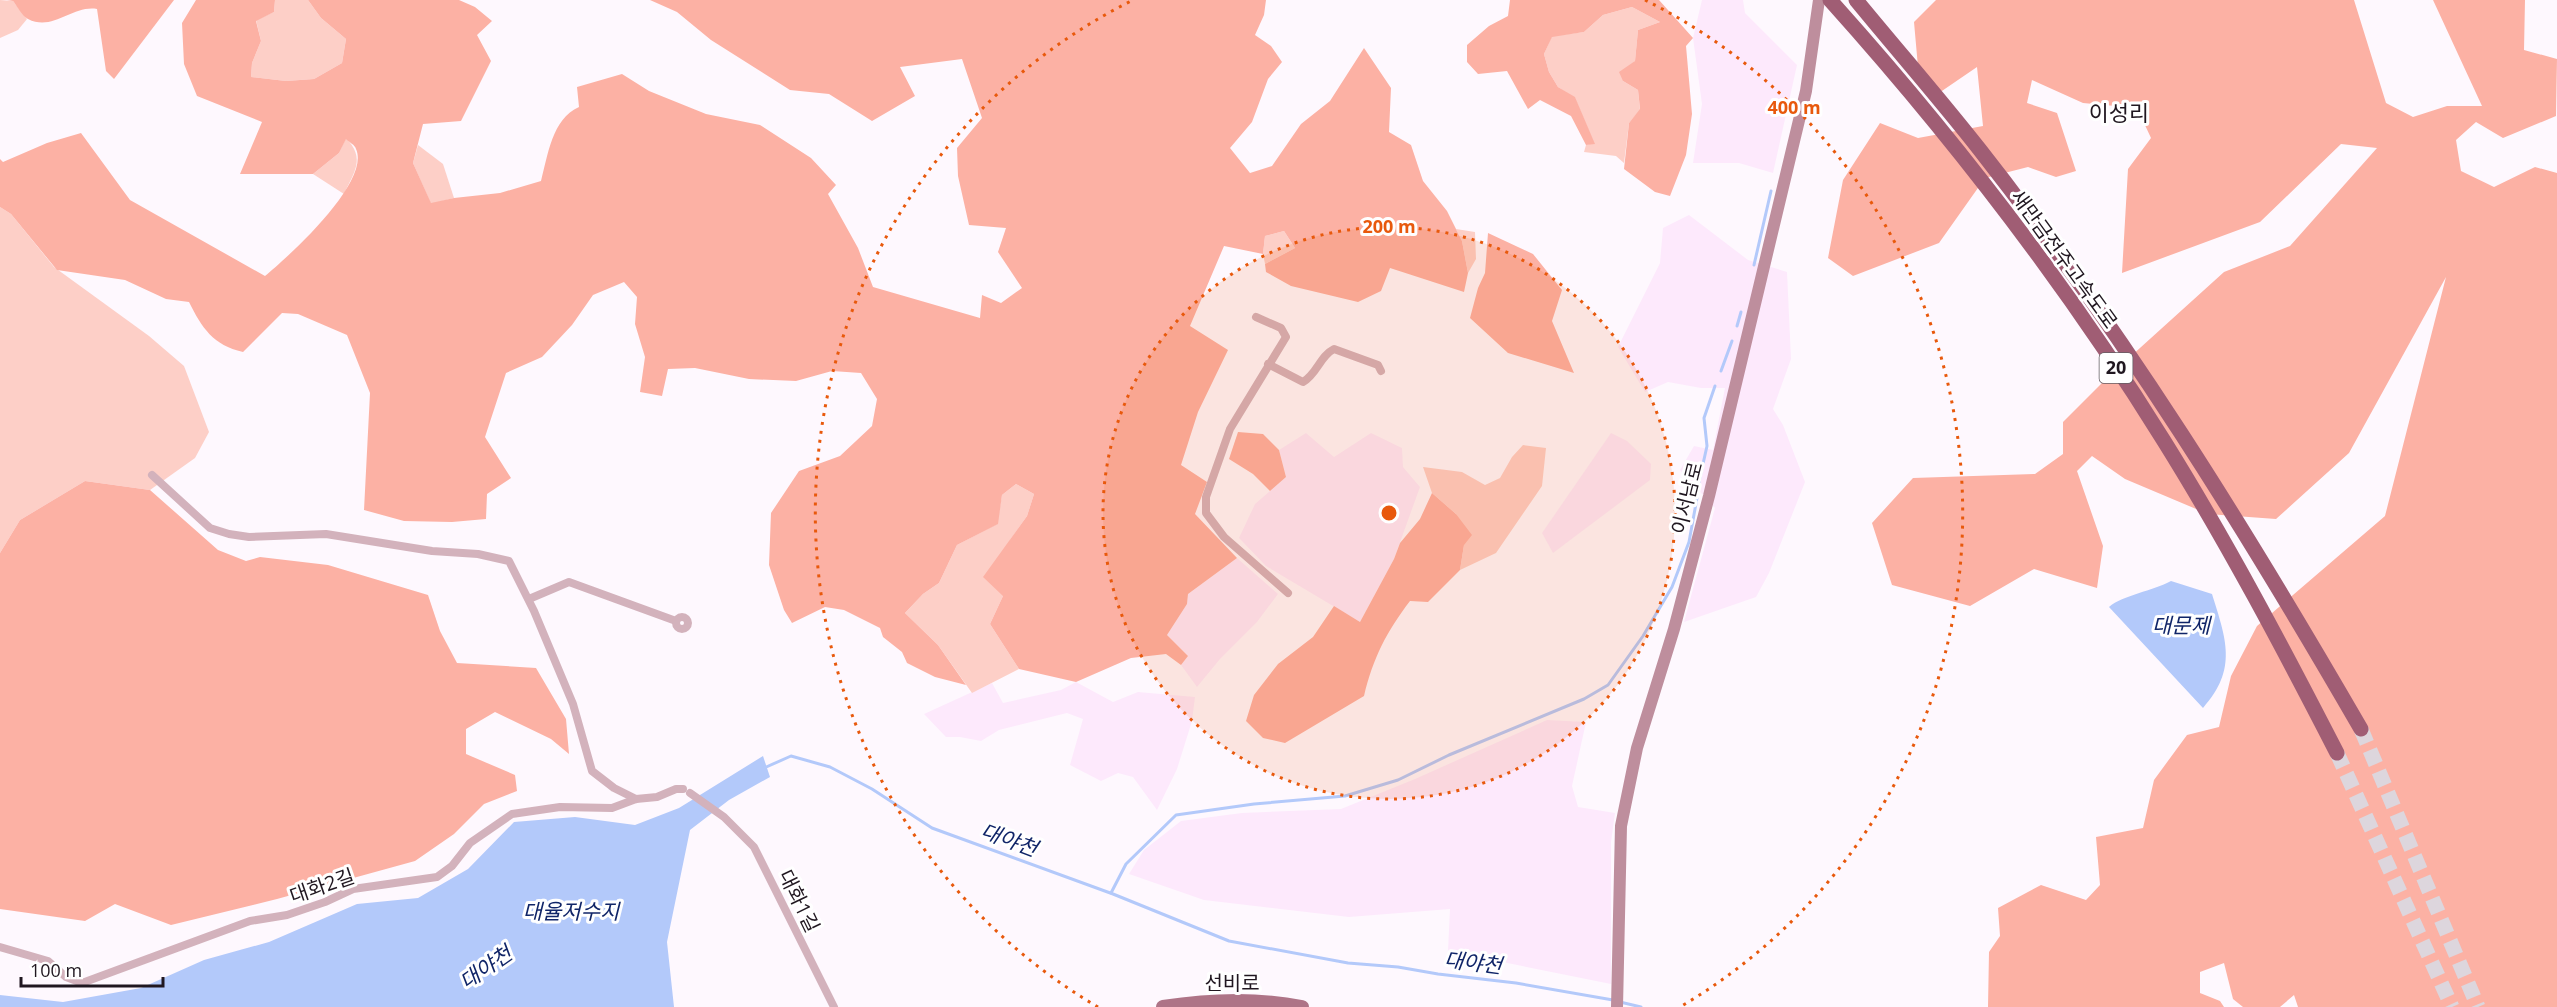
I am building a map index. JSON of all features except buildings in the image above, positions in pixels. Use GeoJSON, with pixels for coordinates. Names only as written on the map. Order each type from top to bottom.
{"type":"FeatureCollection","features":[{"type":"Feature","properties":{"kind":"highway","name":"새만금전주고속도로"},"geometry":{"type":"LineString","coordinates":[[1830,0],[1970,166],[2087,325],[2165,441],[2281,644],[2337,753]]}},
{"type":"Feature","properties":{"kind":"highway","name":"새만금전주고속도로"},"geometry":{"type":"LineString","coordinates":[[1856,0],[1981,150],[2083,290],[2186,441],[2300,624],[2361,729]]}},
{"type":"Feature","properties":{"kind":"main road","name":"이서남로"},"geometry":{"type":"LineString","coordinates":[[1617,1007],[1621,826],[1636,748],[1674,629],[1711,485],[1806,91],[1819,0]]}},
{"type":"Feature","properties":{"kind":"main road","name":"선비로"},"geometry":{"type":"LineString","coordinates":[[1163,1007],[1244,1000],[1302,1007]]}},
{"type":"Feature","properties":{"kind":"street"},"geometry":{"type":"LineString","coordinates":[[1256,316],[1281,328],[1286,337],[1230,429],[1206,497],[1206,513],[1224,537],[1288,593]]}},
{"type":"Feature","properties":{"kind":"street"},"geometry":{"type":"LineString","coordinates":[[1268,364],[1302,382],[1310,378],[1327,352],[1334,349],[1378,365],[1381,371]]}},
{"type":"Feature","properties":{"kind":"street"},"geometry":{"type":"LineString","coordinates":[[152,475],[210,528],[229,534],[249,537],[326,534],[432,551],[478,554],[509,561],[529,599],[573,704],[592,771],[614,788],[636,799]]}},
{"type":"Feature","properties":{"kind":"street"},"geometry":{"type":"LineString","coordinates":[[529,599],[569,582],[676,621]]}},
{"type":"Feature","properties":{"kind":"street","name":"대화2길"},"geometry":{"type":"LineString","coordinates":[[0,946],[48,961],[66,977],[82,983],[250,921],[287,915],[325,902],[353,889],[437,877],[452,866],[470,843],[512,814],[560,807],[612,808],[636,799],[657,797],[675,789],[687,791]]}},
{"type":"Feature","properties":{"kind":"street","name":"대화1길"},"geometry":{"type":"LineString","coordinates":[[687,791],[724,817],[754,847],[834,1007]]}},
{"type":"Feature","properties":{"kind":"shaded area"},"geometry":{"type":"Polygon","coordinates":[[[0,0],[13,1],[27,19],[18,30],[0,38],[0,0]]]}},
{"type":"Feature","properties":{"kind":"shaded area"},"geometry":{"type":"Polygon","coordinates":[[[7,0],[174,0],[114,79],[106,71],[97,9],[79,11],[46,22],[37,22],[26,18],[13,1],[7,0]]]}},
{"type":"Feature","properties":{"kind":"shaded area"},"geometry":{"type":"Polygon","coordinates":[[[196,0],[275,0],[274,12],[256,21],[261,41],[252,63],[251,77],[286,81],[314,79],[342,63],[346,39],[321,18],[308,0],[459,0],[475,7],[492,21],[477,35],[491,61],[461,121],[423,124],[413,163],[431,203],[500,193],[541,181],[552,139],[557,129],[570,113],[579,107],[577,87],[622,74],[649,91],[706,114],[760,125],[811,158],[836,185],[828,194],[858,248],[873,287],[980,318],[982,295],[1001,303],[1022,288],[998,252],[1006,228],[969,225],[958,176],[957,148],[982,118],[962,59],[900,67],[915,96],[872,121],[829,94],[790,90],[711,40],[677,12],[650,0],[1266,0],[1264,15],[1255,35],[1271,46],[1282,62],[1268,79],[1252,122],[1230,148],[1250,173],[1272,166],[1301,124],[1330,101],[1364,48],[1391,88],[1389,132],[1411,145],[1423,181],[1447,211],[1462,241],[1468,273],[1464,292],[1390,268],[1381,291],[1358,302],[1291,286],[1266,272],[1265,264],[1295,248],[1284,231],[1265,236],[1263,254],[1224,246],[1190,326],[1228,350],[1198,412],[1181,465],[1207,482],[1195,514],[1237,558],[1188,594],[1187,604],[1167,635],[1188,656],[1181,665],[1166,654],[1131,658],[1076,682],[1019,669],[990,624],[1003,596],[983,577],[1027,516],[1034,494],[1016,484],[1002,495],[998,524],[957,545],[939,583],[923,594],[905,613],[938,645],[966,685],[935,677],[907,663],[902,652],[883,637],[880,628],[844,610],[825,607],[792,623],[784,610],[769,565],[771,513],[799,471],[840,456],[872,426],[877,399],[861,373],[832,371],[796,381],[749,379],[695,368],[668,369],[662,396],[640,392],[645,357],[635,324],[637,297],[624,282],[593,295],[572,325],[542,357],[506,373],[485,437],[511,478],[487,494],[486,519],[452,522],[404,521],[364,510],[370,393],[347,335],[298,314],[282,313],[243,352],[216,340],[199,320],[189,302],[166,299],[125,280],[57,270],[11,214],[0,207],[0,159],[3,162],[47,143],[81,133],[130,200],[265,276],[325,218],[351,180],[357,163],[356,149],[346,139],[339,153],[313,174],[240,174],[262,122],[197,96],[184,64],[182,23],[196,0]]]}},
{"type":"Feature","properties":{"kind":"shaded area"},"geometry":{"type":"Polygon","coordinates":[[[275,0],[308,0],[321,18],[346,39],[342,63],[314,79],[286,81],[251,77],[252,63],[261,41],[256,20],[274,12],[275,0]]]}},
{"type":"Feature","properties":{"kind":"shaded area"},"geometry":{"type":"Polygon","coordinates":[[[1510,0],[1659,0],[1693,38],[1686,46],[1692,114],[1686,155],[1670,196],[1655,192],[1624,169],[1629,123],[1640,109],[1638,90],[1623,81],[1619,72],[1635,61],[1638,30],[1660,22],[1632,7],[1603,15],[1584,32],[1552,37],[1544,54],[1549,72],[1558,87],[1575,97],[1595,144],[1586,145],[1571,116],[1540,100],[1528,109],[1507,71],[1478,74],[1467,62],[1467,45],[1489,26],[1508,16],[1510,0]]]}},
{"type":"Feature","properties":{"kind":"shaded area"},"geometry":{"type":"Polygon","coordinates":[[[1702,0],[1743,0],[1745,13],[1797,65],[1773,173],[1739,163],[1693,163],[1702,104],[1693,38],[1702,0]]]}},
{"type":"Feature","properties":{"kind":"shaded area"},"geometry":{"type":"Polygon","coordinates":[[[1936,0],[2354,0],[2386,103],[2413,117],[2447,106],[2482,106],[2433,0],[2525,0],[2524,50],[2557,59],[2556,116],[2503,138],[2476,122],[2456,140],[2461,171],[2494,187],[2535,167],[2557,173],[2557,1007],[2298,1007],[2294,995],[2280,1007],[2243,1007],[2233,999],[2224,963],[2200,972],[2200,993],[2220,1001],[2224,1007],[1988,1007],[1989,952],[2000,936],[1998,908],[2041,885],[2086,900],[2100,885],[2096,837],[2143,828],[2154,780],[2187,735],[2219,727],[2231,676],[2257,626],[2385,516],[2446,277],[2349,453],[2276,519],[2208,514],[2125,479],[2092,456],[2077,471],[2103,546],[2097,588],[2034,569],[1970,606],[1892,585],[1872,523],[1913,478],[2035,474],[2063,454],[2063,422],[2109,376],[2224,272],[2290,246],[2377,148],[2341,144],[2260,222],[2122,273],[2128,169],[2151,138],[2137,108],[2083,103],[2032,80],[2027,103],[2057,113],[2076,171],[2056,177],[2028,167],[1985,178],[1939,243],[1853,276],[1828,258],[1843,180],[1880,123],[1918,138],[1983,126],[1977,67],[1936,95],[1918,67],[1914,22],[1936,0]]]}},
{"type":"Feature","properties":{"kind":"shaded area"},"geometry":{"type":"Polygon","coordinates":[[[1632,7],[1660,22],[1638,30],[1635,61],[1623,81],[1638,90],[1640,110],[1629,123],[1624,163],[1616,156],[1584,152],[1586,145],[1594,143],[1575,98],[1558,87],[1549,72],[1544,54],[1552,36],[1584,32],[1603,15],[1632,7]]]}},
{"type":"Feature","properties":{"kind":"shaded area"},"geometry":{"type":"Polygon","coordinates":[[[346,138],[356,153],[357,159],[344,194],[313,174],[339,153],[346,138]]]}},
{"type":"Feature","properties":{"kind":"shaded area"},"geometry":{"type":"Polygon","coordinates":[[[418,145],[443,164],[454,198],[431,204],[413,163],[418,145]]]}},
{"type":"Feature","properties":{"kind":"shaded area"},"geometry":{"type":"Polygon","coordinates":[[[0,207],[11,214],[54,267],[149,336],[184,366],[209,432],[195,458],[150,490],[85,481],[20,520],[0,553],[0,207]]]}},
{"type":"Feature","properties":{"kind":"shaded area"},"geometry":{"type":"Polygon","coordinates":[[[1689,215],[1748,260],[1787,272],[1791,359],[1773,409],[1783,425],[1805,482],[1769,573],[1756,597],[1684,622],[1715,508],[1680,470],[1694,446],[1713,450],[1725,388],[1701,388],[1668,382],[1645,392],[1618,347],[1660,263],[1663,228],[1689,215]]]}},
{"type":"Feature","properties":{"kind":"shaded area"},"geometry":{"type":"Polygon","coordinates":[[[1456,229],[1475,232],[1476,259],[1468,273],[1462,241],[1456,229]]]}},
{"type":"Feature","properties":{"kind":"shaded area"},"geometry":{"type":"Polygon","coordinates":[[[1284,231],[1295,248],[1265,264],[1263,254],[1265,236],[1284,231]]]}},
{"type":"Feature","properties":{"kind":"shaded area"},"geometry":{"type":"Polygon","coordinates":[[[1488,233],[1533,254],[1562,290],[1552,321],[1574,373],[1508,353],[1470,318],[1478,288],[1485,273],[1488,233]]]}},
{"type":"Feature","properties":{"kind":"shaded area"},"geometry":{"type":"Polygon","coordinates":[[[1238,432],[1263,434],[1279,450],[1286,477],[1270,491],[1253,474],[1229,459],[1238,432]]]}},
{"type":"Feature","properties":{"kind":"shaded area"},"geometry":{"type":"Polygon","coordinates":[[[1306,433],[1334,457],[1371,433],[1402,448],[1403,467],[1420,487],[1394,559],[1360,622],[1266,566],[1239,538],[1255,504],[1286,477],[1279,450],[1306,433]]]}},
{"type":"Feature","properties":{"kind":"shaded area"},"geometry":{"type":"Polygon","coordinates":[[[1611,433],[1627,441],[1651,464],[1650,480],[1553,553],[1542,533],[1611,433]]]}},
{"type":"Feature","properties":{"kind":"shaded area"},"geometry":{"type":"Polygon","coordinates":[[[1523,445],[1546,448],[1542,486],[1496,553],[1460,570],[1464,545],[1456,514],[1432,493],[1423,467],[1462,472],[1485,485],[1500,478],[1512,457],[1523,445]]]}},
{"type":"Feature","properties":{"kind":"shaded area"},"geometry":{"type":"Polygon","coordinates":[[[85,481],[150,490],[218,550],[246,561],[260,557],[328,565],[428,595],[440,631],[457,663],[536,668],[566,719],[569,754],[551,739],[495,712],[466,729],[466,754],[515,775],[517,791],[484,804],[454,834],[415,861],[277,899],[171,925],[115,904],[85,921],[0,909],[0,553],[20,520],[85,481]]]}},
{"type":"Feature","properties":{"kind":"shaded area"},"geometry":{"type":"Polygon","coordinates":[[[1016,484],[1034,494],[1027,516],[1010,540],[1003,596],[990,624],[1019,669],[972,693],[938,645],[905,613],[923,594],[939,583],[957,545],[997,524],[1002,495],[1016,484]]]}},
{"type":"Feature","properties":{"kind":"shaded area"},"geometry":{"type":"Polygon","coordinates":[[[1432,493],[1456,514],[1472,535],[1464,545],[1460,570],[1428,602],[1410,601],[1394,623],[1382,646],[1364,696],[1285,743],[1263,738],[1246,721],[1254,695],[1278,664],[1313,637],[1334,606],[1360,622],[1394,559],[1400,543],[1420,519],[1432,493]]]}},
{"type":"Feature","properties":{"kind":"shaded area"},"geometry":{"type":"Polygon","coordinates":[[[1237,558],[1278,594],[1257,622],[1220,659],[1197,687],[1181,665],[1188,656],[1167,635],[1187,604],[1188,594],[1237,558]]]}},
{"type":"Feature","properties":{"kind":"shaded area"},"geometry":{"type":"Polygon","coordinates":[[[1076,682],[1113,702],[1138,692],[1195,697],[1192,721],[1177,769],[1157,810],[1133,777],[1118,773],[1101,781],[1070,765],[1083,719],[1067,713],[999,730],[981,741],[946,737],[924,714],[992,683],[1003,703],[1061,690],[1076,682]]]}},
{"type":"Feature","properties":{"kind":"shaded area"},"geometry":{"type":"Polygon","coordinates":[[[1547,720],[1586,722],[1572,786],[1578,807],[1615,813],[1611,842],[1611,984],[1448,951],[1450,909],[1349,917],[1204,900],[1129,874],[1144,850],[1181,821],[1242,813],[1341,809],[1415,779],[1547,720]]]}},
{"type":"Feature","properties":{"kind":"water","name":"대문제"},"geometry":{"type":"Polygon","coordinates":[[[2171,581],[2212,594],[2225,640],[2225,667],[2221,680],[2203,708],[2109,607],[2122,599],[2171,581]]]}},
{"type":"Feature","properties":{"kind":"water","name":"대율저수지"},"geometry":{"type":"Polygon","coordinates":[[[763,756],[770,777],[729,800],[690,830],[667,942],[674,1007],[0,1007],[0,995],[63,1002],[141,988],[204,960],[269,942],[357,904],[418,898],[468,869],[514,822],[575,817],[635,825],[679,808],[763,756]]]}},
{"type":"Feature","properties":{"kind":"waterway"},"geometry":{"type":"LineString","coordinates":[[1754,265],[1771,191]]}},
{"type":"Feature","properties":{"kind":"waterway"},"geometry":{"type":"LineString","coordinates":[[1737,326],[1741,312]]}},
{"type":"Feature","properties":{"kind":"waterway"},"geometry":{"type":"LineString","coordinates":[[1721,371],[1732,341]]}},
{"type":"Feature","properties":{"kind":"waterway"},"geometry":{"type":"LineString","coordinates":[[1699,482],[1707,446],[1704,418],[1715,386]]}},
{"type":"Feature","properties":{"kind":"waterway"},"geometry":{"type":"LineString","coordinates":[[1111,893],[1126,864],[1176,815],[1254,804],[1345,796],[1398,780],[1449,755],[1584,699],[1608,685],[1643,636],[1672,587],[1689,542],[1697,498]]}},
{"type":"Feature","properties":{"kind":"waterway","name":"대야천"},"geometry":{"type":"LineString","coordinates":[[764,768],[791,756],[830,767],[872,789],[932,828],[1113,894],[1229,941],[1348,963],[1398,967],[1516,983],[1613,1000]]}},
{"type":"Feature","properties":{"kind":"waterway","name":"대야천"},"geometry":{"type":"LineString","coordinates":[[1620,1002],[1641,1007]]}},
{"type":"Feature","properties":{"kind":"tunnel"},"geometry":{"type":"LineString","coordinates":[[2361,729],[2478,1007]]}},
{"type":"Feature","properties":{"kind":"tunnel"},"geometry":{"type":"LineString","coordinates":[[2337,753],[2452,1007]]}},
{"type":"Feature","properties":{"kind":"district","name":"이성리"},"geometry":{"type":"Point","coordinates":[2119,113]}}]}
